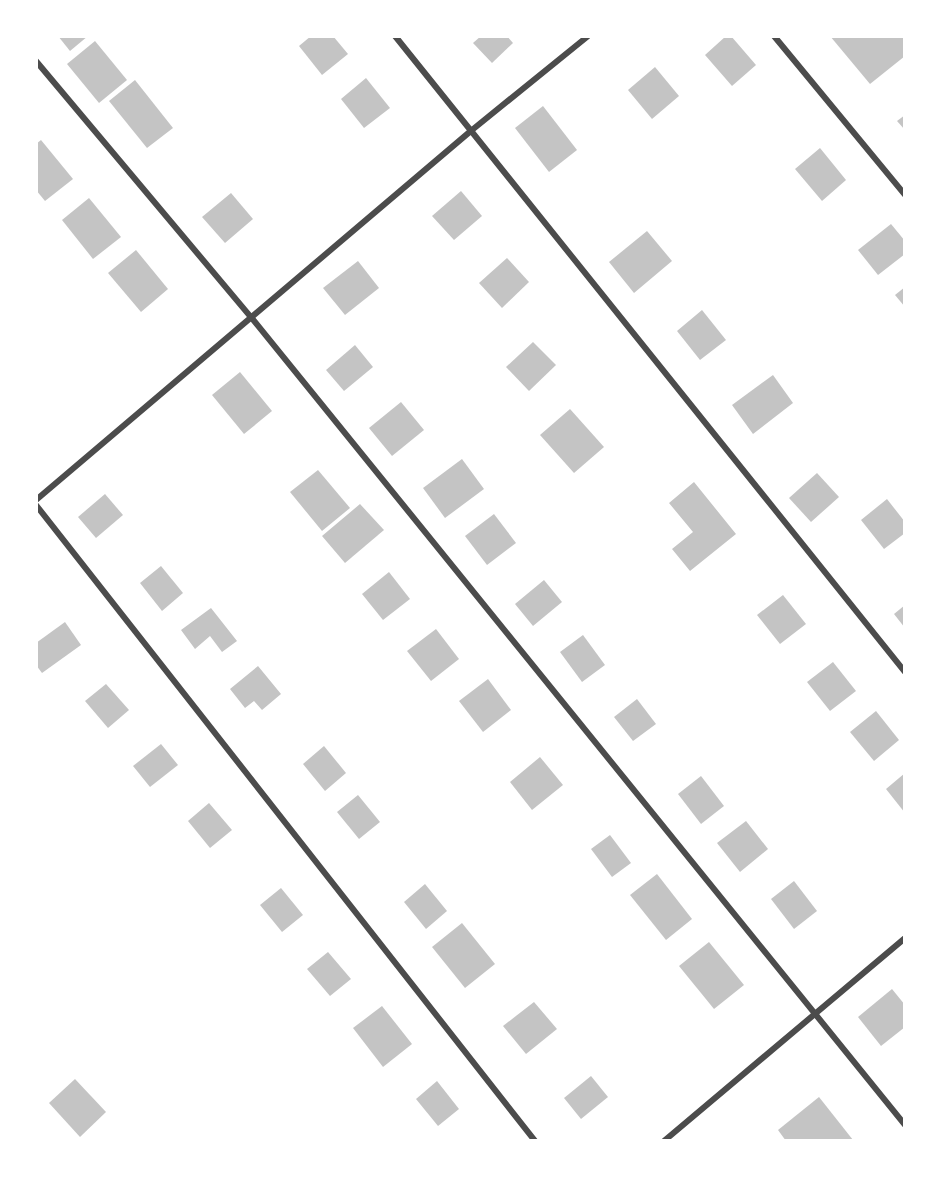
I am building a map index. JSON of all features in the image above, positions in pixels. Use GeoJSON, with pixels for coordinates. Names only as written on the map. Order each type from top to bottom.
{"type":"FeatureCollection","features":[{"type":"Feature","properties":{"kind":"street"},"geometry":{"type":"LineString","coordinates":[[395,36],[905,672]]}},
{"type":"Feature","properties":{"kind":"street"},"geometry":{"type":"LineString","coordinates":[[36,500],[472,130],[588,36]]}},
{"type":"Feature","properties":{"kind":"street"},"geometry":{"type":"LineString","coordinates":[[774,36],[905,195]]}},
{"type":"Feature","properties":{"kind":"street"},"geometry":{"type":"LineString","coordinates":[[36,61],[252,316],[905,1125]]}},
{"type":"Feature","properties":{"kind":"street"},"geometry":{"type":"LineString","coordinates":[[36,505],[535,1141]]}},
{"type":"Feature","properties":{"kind":"street"},"geometry":{"type":"LineString","coordinates":[[664,1141],[905,938]]}},
{"type":"Feature","properties":{"kind":"building"},"geometry":{"type":"Polygon","coordinates":[[[58,36],[88,36],[70,51],[58,36]]]}},
{"type":"Feature","properties":{"kind":"building"},"geometry":{"type":"Polygon","coordinates":[[[311,36],[333,36],[348,54],[322,75],[299,46],[311,36]]]}},
{"type":"Feature","properties":{"kind":"building"},"geometry":{"type":"Polygon","coordinates":[[[481,36],[507,36],[513,43],[492,63],[473,43],[481,36]]]}},
{"type":"Feature","properties":{"kind":"building"},"geometry":{"type":"Polygon","coordinates":[[[726,36],[731,36],[756,65],[732,86],[705,55],[726,36]]]}},
{"type":"Feature","properties":{"kind":"building"},"geometry":{"type":"Polygon","coordinates":[[[830,36],[905,36],[905,56],[870,84],[830,36]]]}},
{"type":"Feature","properties":{"kind":"building"},"geometry":{"type":"Polygon","coordinates":[[[95,41],[127,80],[99,103],[67,64],[95,41]]]}},
{"type":"Feature","properties":{"kind":"building"},"geometry":{"type":"Polygon","coordinates":[[[655,67],[679,96],[652,119],[628,90],[655,67]]]}},
{"type":"Feature","properties":{"kind":"building"},"geometry":{"type":"Polygon","coordinates":[[[366,78],[390,108],[364,128],[341,99],[366,78]]]}},
{"type":"Feature","properties":{"kind":"building"},"geometry":{"type":"Polygon","coordinates":[[[135,80],[173,128],[147,148],[109,101],[135,80]]]}},
{"type":"Feature","properties":{"kind":"building"},"geometry":{"type":"Polygon","coordinates":[[[543,106],[577,150],[549,172],[515,128],[543,106]]]}},
{"type":"Feature","properties":{"kind":"building"},"geometry":{"type":"Polygon","coordinates":[[[905,115],[905,130],[897,121],[905,115]]]}},
{"type":"Feature","properties":{"kind":"building"},"geometry":{"type":"Polygon","coordinates":[[[41,140],[73,179],[45,201],[36,190],[36,144],[41,140]]]}},
{"type":"Feature","properties":{"kind":"building"},"geometry":{"type":"Polygon","coordinates":[[[820,148],[846,180],[822,201],[795,169],[820,148]]]}},
{"type":"Feature","properties":{"kind":"building"},"geometry":{"type":"Polygon","coordinates":[[[461,191],[482,216],[454,240],[432,216],[461,191]]]}},
{"type":"Feature","properties":{"kind":"building"},"geometry":{"type":"Polygon","coordinates":[[[231,193],[253,219],[225,243],[202,217],[231,193]]]}},
{"type":"Feature","properties":{"kind":"building"},"geometry":{"type":"Polygon","coordinates":[[[89,198],[121,237],[93,259],[62,220],[89,198]]]}},
{"type":"Feature","properties":{"kind":"building"},"geometry":{"type":"Polygon","coordinates":[[[891,224],[905,241],[905,254],[878,275],[858,250],[891,224]]]}},
{"type":"Feature","properties":{"kind":"building"},"geometry":{"type":"Polygon","coordinates":[[[647,231],[672,261],[634,293],[609,262],[647,231]]]}},
{"type":"Feature","properties":{"kind":"building"},"geometry":{"type":"Polygon","coordinates":[[[136,250],[168,289],[141,312],[108,273],[136,250]]]}},
{"type":"Feature","properties":{"kind":"building"},"geometry":{"type":"Polygon","coordinates":[[[507,258],[529,282],[502,308],[479,283],[507,258]]]}},
{"type":"Feature","properties":{"kind":"building"},"geometry":{"type":"Polygon","coordinates":[[[358,261],[379,288],[345,315],[323,288],[358,261]]]}},
{"type":"Feature","properties":{"kind":"building"},"geometry":{"type":"Polygon","coordinates":[[[905,287],[905,307],[895,295],[905,287]]]}},
{"type":"Feature","properties":{"kind":"building"},"geometry":{"type":"Polygon","coordinates":[[[702,310],[726,340],[700,360],[677,331],[702,310]]]}},
{"type":"Feature","properties":{"kind":"building"},"geometry":{"type":"Polygon","coordinates":[[[533,342],[556,365],[529,391],[506,367],[533,342]]]}},
{"type":"Feature","properties":{"kind":"building"},"geometry":{"type":"Polygon","coordinates":[[[355,345],[373,367],[344,391],[326,370],[355,345]]]}},
{"type":"Feature","properties":{"kind":"building"},"geometry":{"type":"Polygon","coordinates":[[[240,372],[272,411],[244,434],[212,395],[240,372]]]}},
{"type":"Feature","properties":{"kind":"building"},"geometry":{"type":"Polygon","coordinates":[[[773,375],[793,403],[753,434],[732,405],[773,375]]]}},
{"type":"Feature","properties":{"kind":"building"},"geometry":{"type":"Polygon","coordinates":[[[401,402],[424,430],[392,456],[369,428],[401,402]]]}},
{"type":"Feature","properties":{"kind":"building"},"geometry":{"type":"Polygon","coordinates":[[[570,409],[604,447],[574,473],[540,435],[570,409]]]}},
{"type":"Feature","properties":{"kind":"building"},"geometry":{"type":"Polygon","coordinates":[[[462,459],[484,489],[445,518],[423,488],[462,459]]]}},
{"type":"Feature","properties":{"kind":"building"},"geometry":{"type":"Polygon","coordinates":[[[318,470],[350,508],[322,531],[290,492],[318,470]]]}},
{"type":"Feature","properties":{"kind":"building"},"geometry":{"type":"Polygon","coordinates":[[[817,473],[839,497],[811,522],[789,498],[817,473]]]}},
{"type":"Feature","properties":{"kind":"building"},"geometry":{"type":"Polygon","coordinates":[[[694,482],[736,534],[690,571],[672,549],[693,532],[669,503],[694,482]]]}},
{"type":"Feature","properties":{"kind":"building"},"geometry":{"type":"Polygon","coordinates":[[[105,494],[123,515],[96,538],[78,517],[105,494]]]}},
{"type":"Feature","properties":{"kind":"building"},"geometry":{"type":"Polygon","coordinates":[[[887,499],[905,522],[905,533],[884,549],[861,520],[887,499]]]}},
{"type":"Feature","properties":{"kind":"building"},"geometry":{"type":"Polygon","coordinates":[[[360,504],[384,530],[345,563],[322,536],[360,504]]]}},
{"type":"Feature","properties":{"kind":"building"},"geometry":{"type":"Polygon","coordinates":[[[494,514],[516,543],[487,565],[465,536],[494,514]]]}},
{"type":"Feature","properties":{"kind":"building"},"geometry":{"type":"Polygon","coordinates":[[[161,566],[183,593],[162,611],[140,583],[161,566]]]}},
{"type":"Feature","properties":{"kind":"building"},"geometry":{"type":"Polygon","coordinates":[[[389,572],[410,599],[383,620],[362,594],[389,572]]]}},
{"type":"Feature","properties":{"kind":"building"},"geometry":{"type":"Polygon","coordinates":[[[544,580],[562,602],[533,626],[515,604],[544,580]]]}},
{"type":"Feature","properties":{"kind":"building"},"geometry":{"type":"Polygon","coordinates":[[[783,595],[806,624],[780,644],[757,615],[783,595]]]}},
{"type":"Feature","properties":{"kind":"building"},"geometry":{"type":"Polygon","coordinates":[[[905,605],[905,628],[894,614],[905,605]]]}},
{"type":"Feature","properties":{"kind":"building"},"geometry":{"type":"Polygon","coordinates":[[[211,608],[237,641],[222,652],[210,636],[195,649],[181,630],[211,608]]]}},
{"type":"Feature","properties":{"kind":"building"},"geometry":{"type":"Polygon","coordinates":[[[65,622],[81,645],[42,673],[36,665],[36,643],[65,622]]]}},
{"type":"Feature","properties":{"kind":"building"},"geometry":{"type":"Polygon","coordinates":[[[436,629],[459,659],[431,681],[407,651],[436,629]]]}},
{"type":"Feature","properties":{"kind":"building"},"geometry":{"type":"Polygon","coordinates":[[[583,635],[605,665],[582,682],[560,652],[583,635]]]}},
{"type":"Feature","properties":{"kind":"building"},"geometry":{"type":"Polygon","coordinates":[[[833,662],[856,691],[830,711],[807,682],[833,662]]]}},
{"type":"Feature","properties":{"kind":"building"},"geometry":{"type":"Polygon","coordinates":[[[258,666],[281,694],[262,710],[254,701],[245,708],[230,689],[258,666]]]}},
{"type":"Feature","properties":{"kind":"building"},"geometry":{"type":"Polygon","coordinates":[[[488,679],[511,710],[483,732],[459,701],[488,679]]]}},
{"type":"Feature","properties":{"kind":"building"},"geometry":{"type":"Polygon","coordinates":[[[106,684],[129,710],[108,728],[85,701],[106,684]]]}},
{"type":"Feature","properties":{"kind":"building"},"geometry":{"type":"Polygon","coordinates":[[[637,699],[656,724],[633,741],[614,717],[637,699]]]}},
{"type":"Feature","properties":{"kind":"building"},"geometry":{"type":"Polygon","coordinates":[[[876,711],[899,740],[874,761],[850,732],[876,711]]]}},
{"type":"Feature","properties":{"kind":"building"},"geometry":{"type":"Polygon","coordinates":[[[161,744],[178,765],[150,787],[133,766],[161,744]]]}},
{"type":"Feature","properties":{"kind":"building"},"geometry":{"type":"Polygon","coordinates":[[[324,746],[346,773],[325,791],[303,764],[324,746]]]}},
{"type":"Feature","properties":{"kind":"building"},"geometry":{"type":"Polygon","coordinates":[[[540,757],[563,785],[532,810],[510,782],[540,757]]]}},
{"type":"Feature","properties":{"kind":"building"},"geometry":{"type":"Polygon","coordinates":[[[905,773],[905,813],[886,789],[905,773]]]}},
{"type":"Feature","properties":{"kind":"building"},"geometry":{"type":"Polygon","coordinates":[[[701,776],[724,806],[701,824],[678,794],[701,776]]]}},
{"type":"Feature","properties":{"kind":"building"},"geometry":{"type":"Polygon","coordinates":[[[358,795],[380,822],[359,839],[337,812],[358,795]]]}},
{"type":"Feature","properties":{"kind":"building"},"geometry":{"type":"Polygon","coordinates":[[[209,803],[232,830],[210,848],[188,821],[209,803]]]}},
{"type":"Feature","properties":{"kind":"building"},"geometry":{"type":"Polygon","coordinates":[[[746,821],[768,849],[740,872],[717,843],[746,821]]]}},
{"type":"Feature","properties":{"kind":"building"},"geometry":{"type":"Polygon","coordinates":[[[610,835],[631,863],[612,877],[591,849],[610,835]]]}},
{"type":"Feature","properties":{"kind":"building"},"geometry":{"type":"Polygon","coordinates":[[[657,874],[692,919],[666,940],[630,895],[657,874]]]}},
{"type":"Feature","properties":{"kind":"building"},"geometry":{"type":"Polygon","coordinates":[[[794,881],[817,911],[794,929],[771,899],[794,881]]]}},
{"type":"Feature","properties":{"kind":"building"},"geometry":{"type":"Polygon","coordinates":[[[425,884],[447,911],[426,929],[404,902],[425,884]]]}},
{"type":"Feature","properties":{"kind":"building"},"geometry":{"type":"Polygon","coordinates":[[[281,888],[303,915],[282,932],[260,905],[281,888]]]}},
{"type":"Feature","properties":{"kind":"building"},"geometry":{"type":"Polygon","coordinates":[[[462,923],[495,964],[465,988],[432,947],[462,923]]]}},
{"type":"Feature","properties":{"kind":"building"},"geometry":{"type":"Polygon","coordinates":[[[709,942],[744,985],[714,1009],[679,966],[709,942]]]}},
{"type":"Feature","properties":{"kind":"building"},"geometry":{"type":"Polygon","coordinates":[[[328,952],[351,979],[330,996],[307,969],[328,952]]]}},
{"type":"Feature","properties":{"kind":"building"},"geometry":{"type":"Polygon","coordinates":[[[892,989],[905,1005],[905,1027],[881,1046],[858,1017],[892,989]]]}},
{"type":"Feature","properties":{"kind":"building"},"geometry":{"type":"Polygon","coordinates":[[[534,1002],[557,1029],[526,1054],[503,1026],[534,1002]]]}},
{"type":"Feature","properties":{"kind":"building"},"geometry":{"type":"Polygon","coordinates":[[[382,1006],[412,1044],[383,1067],[353,1028],[382,1006]]]}},
{"type":"Feature","properties":{"kind":"building"},"geometry":{"type":"Polygon","coordinates":[[[591,1076],[608,1097],[581,1119],[564,1098],[591,1076]]]}},
{"type":"Feature","properties":{"kind":"building"},"geometry":{"type":"Polygon","coordinates":[[[75,1079],[106,1112],[80,1137],[49,1103],[75,1079]]]}},
{"type":"Feature","properties":{"kind":"building"},"geometry":{"type":"Polygon","coordinates":[[[437,1081],[459,1109],[438,1126],[416,1099],[437,1081]]]}},
{"type":"Feature","properties":{"kind":"building"},"geometry":{"type":"Polygon","coordinates":[[[819,1097],[853,1140],[786,1141],[778,1130],[819,1097]]]}}]}
